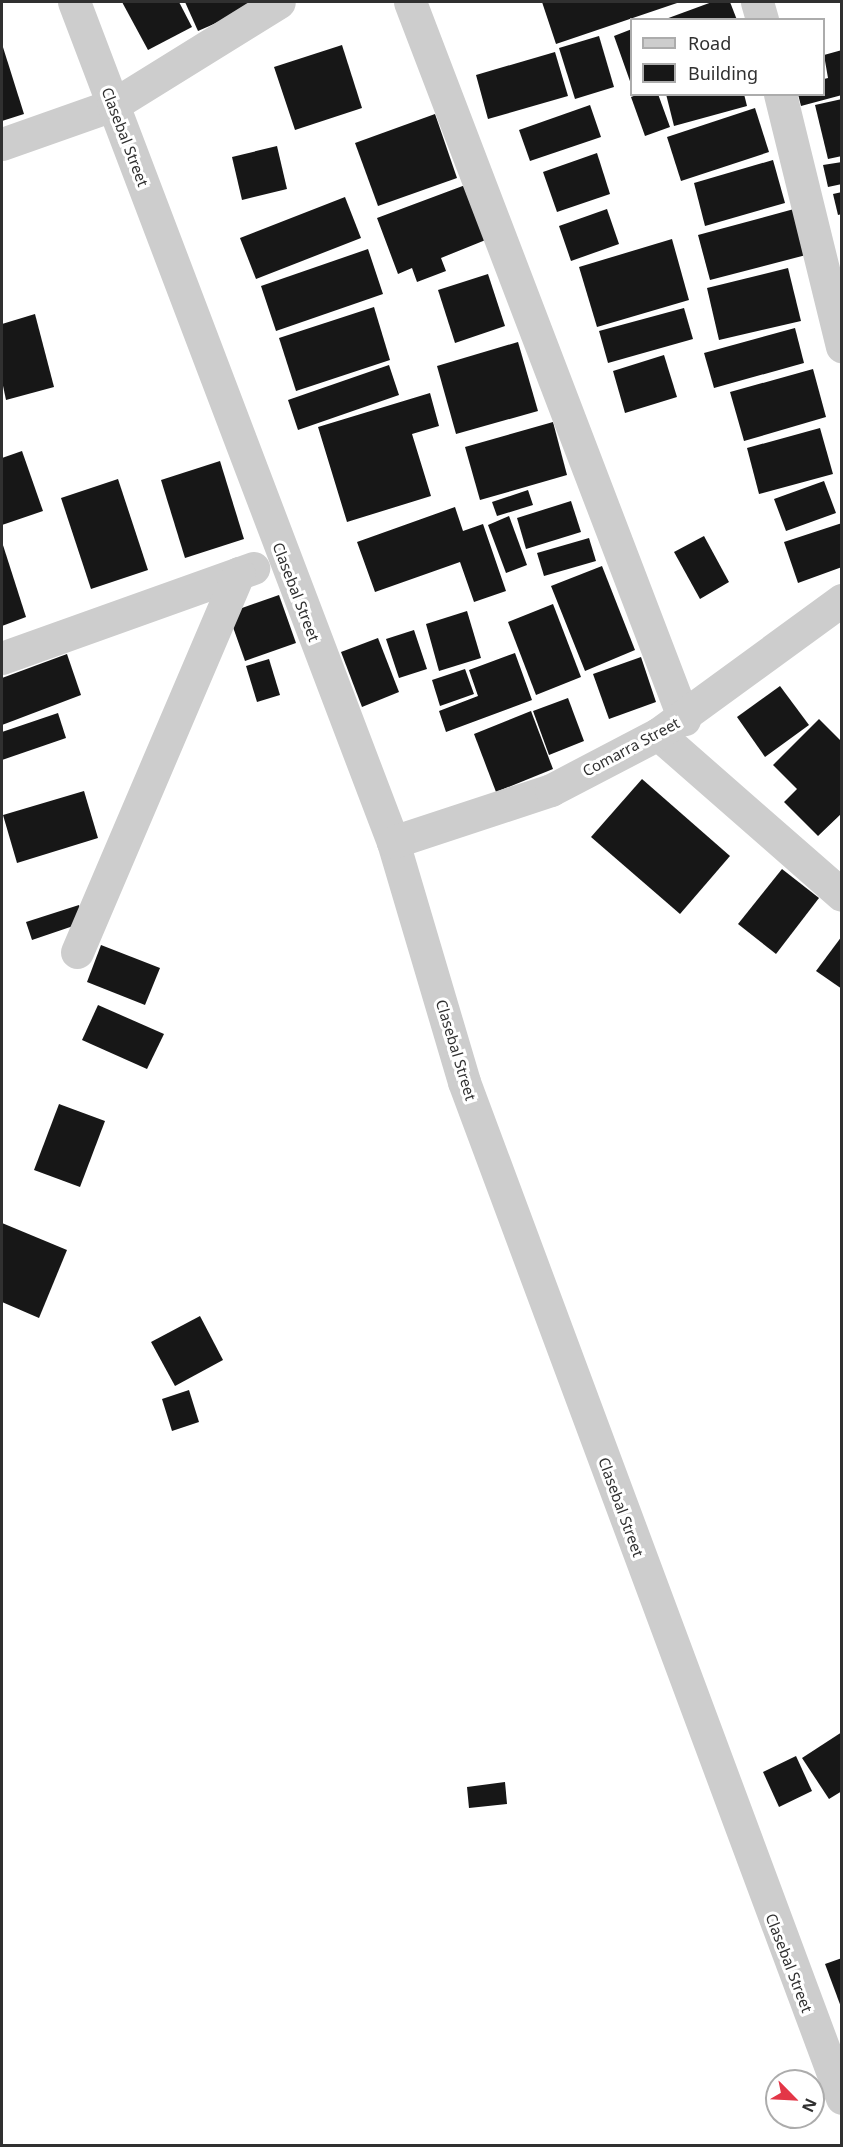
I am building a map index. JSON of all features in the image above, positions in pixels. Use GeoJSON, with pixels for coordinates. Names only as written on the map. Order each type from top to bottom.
{"type":"FeatureCollection","features":[{"type":"Feature","properties":{"kind":"street","name":"Clasebal Street"},"geometry":{"type":"LineString","coordinates":[[74,2],[393,842],[464,1082],[842,2098]]}},
{"type":"Feature","properties":{"kind":"street"},"geometry":{"type":"LineString","coordinates":[[2,144],[113,105],[279,2]]}},
{"type":"Feature","properties":{"kind":"street"},"geometry":{"type":"LineString","coordinates":[[410,2],[671,726],[842,895]]}},
{"type":"Feature","properties":{"kind":"street"},"geometry":{"type":"LineString","coordinates":[[757,2],[761,18]]}},
{"type":"Feature","properties":{"kind":"street"},"geometry":{"type":"LineString","coordinates":[[780,96],[842,346]]}},
{"type":"Feature","properties":{"kind":"street"},"geometry":{"type":"LineString","coordinates":[[2,658],[283,557]]}},
{"type":"Feature","properties":{"kind":"street"},"geometry":{"type":"LineString","coordinates":[[77,952],[239,573]]}},
{"type":"Feature","properties":{"kind":"street","name":"Comarra Street"},"geometry":{"type":"LineString","coordinates":[[393,842],[551,790],[671,726],[842,600]]}},
{"type":"Feature","properties":{"kind":"building"},"geometry":{"type":"Polygon","coordinates":[[[122,2],[179,2],[192,27],[148,50],[122,2]]]}},
{"type":"Feature","properties":{"kind":"building"},"geometry":{"type":"Polygon","coordinates":[[[185,2],[264,2],[198,31],[185,2]]]}},
{"type":"Feature","properties":{"kind":"building"},"geometry":{"type":"Polygon","coordinates":[[[542,2],[680,2],[630,18],[556,44],[542,2]]]}},
{"type":"Feature","properties":{"kind":"building"},"geometry":{"type":"Polygon","coordinates":[[[712,2],[730,2],[736,18],[668,18],[712,2]]]}},
{"type":"Feature","properties":{"kind":"building"},"geometry":{"type":"Polygon","coordinates":[[[630,30],[630,81],[614,36],[630,30]]]}},
{"type":"Feature","properties":{"kind":"building"},"geometry":{"type":"Polygon","coordinates":[[[599,36],[614,87],[575,99],[559,48],[599,36]]]}},
{"type":"Feature","properties":{"kind":"building"},"geometry":{"type":"Polygon","coordinates":[[[2,44],[24,114],[2,121],[2,44]]]}},
{"type":"Feature","properties":{"kind":"building"},"geometry":{"type":"Polygon","coordinates":[[[342,45],[362,108],[295,130],[274,67],[342,45]]]}},
{"type":"Feature","properties":{"kind":"building"},"geometry":{"type":"Polygon","coordinates":[[[842,50],[842,95],[801,106],[798,96],[825,96],[825,79],[828,78],[825,55],[842,50]]]}},
{"type":"Feature","properties":{"kind":"building"},"geometry":{"type":"Polygon","coordinates":[[[555,52],[568,96],[488,119],[476,75],[555,52]]]}},
{"type":"Feature","properties":{"kind":"building"},"geometry":{"type":"Polygon","coordinates":[[[659,96],[670,127],[645,136],[631,97],[659,96]]]}},
{"type":"Feature","properties":{"kind":"building"},"geometry":{"type":"Polygon","coordinates":[[[666,96],[744,96],[747,106],[674,126],[666,96]]]}},
{"type":"Feature","properties":{"kind":"building"},"geometry":{"type":"Polygon","coordinates":[[[842,99],[842,156],[828,159],[815,105],[842,99]]]}},
{"type":"Feature","properties":{"kind":"building"},"geometry":{"type":"Polygon","coordinates":[[[590,105],[601,137],[530,161],[519,130],[590,105]]]}},
{"type":"Feature","properties":{"kind":"building"},"geometry":{"type":"Polygon","coordinates":[[[755,108],[769,152],[681,181],[667,137],[755,108]]]}},
{"type":"Feature","properties":{"kind":"building"},"geometry":{"type":"Polygon","coordinates":[[[435,114],[457,178],[378,206],[355,143],[435,114]]]}},
{"type":"Feature","properties":{"kind":"building"},"geometry":{"type":"Polygon","coordinates":[[[277,146],[287,189],[242,200],[232,157],[277,146]]]}},
{"type":"Feature","properties":{"kind":"building"},"geometry":{"type":"Polygon","coordinates":[[[597,153],[610,194],[557,212],[543,172],[597,153]]]}},
{"type":"Feature","properties":{"kind":"building"},"geometry":{"type":"Polygon","coordinates":[[[773,160],[785,203],[705,226],[694,183],[773,160]]]}},
{"type":"Feature","properties":{"kind":"building"},"geometry":{"type":"Polygon","coordinates":[[[842,162],[842,184],[828,187],[823,165],[842,162]]]}},
{"type":"Feature","properties":{"kind":"building"},"geometry":{"type":"Polygon","coordinates":[[[468,184],[488,239],[441,258],[446,271],[417,282],[412,268],[398,274],[377,218],[468,184]]]}},
{"type":"Feature","properties":{"kind":"building"},"geometry":{"type":"Polygon","coordinates":[[[842,192],[842,214],[838,215],[833,194],[842,192]]]}},
{"type":"Feature","properties":{"kind":"building"},"geometry":{"type":"Polygon","coordinates":[[[345,197],[361,238],[256,279],[240,238],[345,197]]]}},
{"type":"Feature","properties":{"kind":"building"},"geometry":{"type":"Polygon","coordinates":[[[607,209],[619,244],[571,261],[559,226],[607,209]]]}},
{"type":"Feature","properties":{"kind":"building"},"geometry":{"type":"Polygon","coordinates":[[[794,209],[806,255],[710,280],[698,235],[794,209]]]}},
{"type":"Feature","properties":{"kind":"building"},"geometry":{"type":"Polygon","coordinates":[[[672,239],[689,300],[597,327],[579,267],[672,239]]]}},
{"type":"Feature","properties":{"kind":"building"},"geometry":{"type":"Polygon","coordinates":[[[368,249],[383,294],[276,331],[261,286],[368,249]]]}},
{"type":"Feature","properties":{"kind":"building"},"geometry":{"type":"Polygon","coordinates":[[[788,268],[801,321],[719,340],[707,288],[788,268]]]}},
{"type":"Feature","properties":{"kind":"building"},"geometry":{"type":"Polygon","coordinates":[[[488,274],[505,326],[455,343],[438,290],[488,274]]]}},
{"type":"Feature","properties":{"kind":"building"},"geometry":{"type":"Polygon","coordinates":[[[374,307],[390,360],[296,391],[279,338],[374,307]]]}},
{"type":"Feature","properties":{"kind":"building"},"geometry":{"type":"Polygon","coordinates":[[[684,308],[693,339],[608,363],[599,331],[684,308]]]}},
{"type":"Feature","properties":{"kind":"building"},"geometry":{"type":"Polygon","coordinates":[[[35,314],[54,387],[6,400],[2,381],[2,324],[35,314]]]}},
{"type":"Feature","properties":{"kind":"building"},"geometry":{"type":"Polygon","coordinates":[[[795,328],[804,363],[714,388],[704,353],[795,328]]]}},
{"type":"Feature","properties":{"kind":"building"},"geometry":{"type":"Polygon","coordinates":[[[518,342],[538,411],[456,434],[437,366],[518,342]]]}},
{"type":"Feature","properties":{"kind":"building"},"geometry":{"type":"Polygon","coordinates":[[[664,355],[677,397],[625,413],[613,371],[664,355]]]}},
{"type":"Feature","properties":{"kind":"building"},"geometry":{"type":"Polygon","coordinates":[[[389,365],[399,395],[298,430],[288,400],[389,365]]]}},
{"type":"Feature","properties":{"kind":"building"},"geometry":{"type":"Polygon","coordinates":[[[813,369],[826,417],[744,441],[730,392],[813,369]]]}},
{"type":"Feature","properties":{"kind":"building"},"geometry":{"type":"Polygon","coordinates":[[[430,393],[439,426],[412,434],[431,496],[347,522],[318,427],[430,393]]]}},
{"type":"Feature","properties":{"kind":"building"},"geometry":{"type":"Polygon","coordinates":[[[553,422],[567,475],[480,500],[465,447],[553,422]]]}},
{"type":"Feature","properties":{"kind":"building"},"geometry":{"type":"Polygon","coordinates":[[[820,428],[833,474],[759,494],[747,448],[820,428]]]}},
{"type":"Feature","properties":{"kind":"building"},"geometry":{"type":"Polygon","coordinates":[[[22,451],[43,511],[2,525],[2,458],[22,451]]]}},
{"type":"Feature","properties":{"kind":"building"},"geometry":{"type":"Polygon","coordinates":[[[220,461],[244,539],[185,558],[161,480],[220,461]]]}},
{"type":"Feature","properties":{"kind":"building"},"geometry":{"type":"Polygon","coordinates":[[[118,479],[148,570],[91,589],[61,498],[118,479]]]}},
{"type":"Feature","properties":{"kind":"building"},"geometry":{"type":"Polygon","coordinates":[[[824,481],[836,513],[786,531],[774,499],[824,481]]]}},
{"type":"Feature","properties":{"kind":"building"},"geometry":{"type":"Polygon","coordinates":[[[528,490],[533,505],[497,516],[492,502],[528,490]]]}},
{"type":"Feature","properties":{"kind":"building"},"geometry":{"type":"Polygon","coordinates":[[[571,501],[581,532],[526,549],[517,518],[571,501]]]}},
{"type":"Feature","properties":{"kind":"building"},"geometry":{"type":"Polygon","coordinates":[[[455,507],[463,531],[483,524],[506,591],[474,602],[460,562],[375,592],[357,542],[455,507]]]}},
{"type":"Feature","properties":{"kind":"building"},"geometry":{"type":"Polygon","coordinates":[[[509,516],[527,565],[506,573],[488,525],[509,516]]]}},
{"type":"Feature","properties":{"kind":"building"},"geometry":{"type":"Polygon","coordinates":[[[842,523],[842,567],[798,583],[784,542],[842,523]]]}},
{"type":"Feature","properties":{"kind":"building"},"geometry":{"type":"Polygon","coordinates":[[[704,536],[729,582],[700,599],[674,552],[704,536]]]}},
{"type":"Feature","properties":{"kind":"building"},"geometry":{"type":"Polygon","coordinates":[[[589,538],[596,561],[544,576],[537,553],[589,538]]]}},
{"type":"Feature","properties":{"kind":"building"},"geometry":{"type":"Polygon","coordinates":[[[2,542],[26,617],[2,626],[2,542]]]}},
{"type":"Feature","properties":{"kind":"building"},"geometry":{"type":"Polygon","coordinates":[[[602,566],[635,650],[585,671],[551,586],[602,566]]]}},
{"type":"Feature","properties":{"kind":"building"},"geometry":{"type":"Polygon","coordinates":[[[279,595],[296,643],[245,661],[228,613],[279,595]]]}},
{"type":"Feature","properties":{"kind":"building"},"geometry":{"type":"Polygon","coordinates":[[[553,604],[581,677],[536,695],[508,622],[553,604]]]}},
{"type":"Feature","properties":{"kind":"building"},"geometry":{"type":"Polygon","coordinates":[[[467,611],[481,658],[439,671],[426,624],[467,611]]]}},
{"type":"Feature","properties":{"kind":"building"},"geometry":{"type":"Polygon","coordinates":[[[414,630],[427,669],[399,678],[386,639],[414,630]]]}},
{"type":"Feature","properties":{"kind":"building"},"geometry":{"type":"Polygon","coordinates":[[[378,638],[399,692],[362,707],[341,652],[378,638]]]}},
{"type":"Feature","properties":{"kind":"building"},"geometry":{"type":"Polygon","coordinates":[[[515,653],[532,700],[446,732],[439,711],[478,696],[469,670],[515,653]]]}},
{"type":"Feature","properties":{"kind":"building"},"geometry":{"type":"Polygon","coordinates":[[[67,654],[81,695],[2,725],[2,678],[67,654]]]}},
{"type":"Feature","properties":{"kind":"building"},"geometry":{"type":"Polygon","coordinates":[[[641,657],[656,702],[609,719],[593,674],[641,657]]]}},
{"type":"Feature","properties":{"kind":"building"},"geometry":{"type":"Polygon","coordinates":[[[269,659],[280,695],[257,702],[246,666],[269,659]]]}},
{"type":"Feature","properties":{"kind":"building"},"geometry":{"type":"Polygon","coordinates":[[[465,669],[474,694],[440,706],[432,680],[465,669]]]}},
{"type":"Feature","properties":{"kind":"building"},"geometry":{"type":"Polygon","coordinates":[[[780,686],[809,725],[765,757],[737,717],[780,686]]]}},
{"type":"Feature","properties":{"kind":"building"},"geometry":{"type":"Polygon","coordinates":[[[568,698],[584,741],[549,755],[533,711],[568,698]]]}},
{"type":"Feature","properties":{"kind":"building"},"geometry":{"type":"Polygon","coordinates":[[[531,711],[553,769],[496,792],[474,734],[531,711]]]}},
{"type":"Feature","properties":{"kind":"building"},"geometry":{"type":"Polygon","coordinates":[[[58,713],[66,738],[2,760],[2,732],[58,713]]]}},
{"type":"Feature","properties":{"kind":"building"},"geometry":{"type":"Polygon","coordinates":[[[819,719],[842,742],[842,813],[818,836],[784,802],[797,789],[773,765],[819,719]]]}},
{"type":"Feature","properties":{"kind":"building"},"geometry":{"type":"Polygon","coordinates":[[[642,779],[730,856],[680,914],[591,837],[642,779]]]}},
{"type":"Feature","properties":{"kind":"building"},"geometry":{"type":"Polygon","coordinates":[[[84,791],[98,838],[17,863],[3,815],[84,791]]]}},
{"type":"Feature","properties":{"kind":"building"},"geometry":{"type":"Polygon","coordinates":[[[782,869],[819,898],[776,954],[738,924],[782,869]]]}},
{"type":"Feature","properties":{"kind":"building"},"geometry":{"type":"Polygon","coordinates":[[[79,905],[85,922],[32,940],[26,922],[79,905]]]}},
{"type":"Feature","properties":{"kind":"building"},"geometry":{"type":"Polygon","coordinates":[[[842,936],[842,989],[816,971],[842,936]]]}},
{"type":"Feature","properties":{"kind":"building"},"geometry":{"type":"Polygon","coordinates":[[[101,945],[160,968],[145,1005],[87,982],[101,945]]]}},
{"type":"Feature","properties":{"kind":"building"},"geometry":{"type":"Polygon","coordinates":[[[98,1005],[164,1034],[147,1069],[82,1040],[98,1005]]]}},
{"type":"Feature","properties":{"kind":"building"},"geometry":{"type":"Polygon","coordinates":[[[59,1104],[105,1121],[80,1187],[34,1170],[59,1104]]]}},
{"type":"Feature","properties":{"kind":"building"},"geometry":{"type":"Polygon","coordinates":[[[2,1223],[67,1250],[39,1318],[2,1302],[2,1223]]]}},
{"type":"Feature","properties":{"kind":"building"},"geometry":{"type":"Polygon","coordinates":[[[200,1316],[223,1360],[175,1386],[151,1342],[200,1316]]]}},
{"type":"Feature","properties":{"kind":"building"},"geometry":{"type":"Polygon","coordinates":[[[189,1390],[199,1422],[172,1431],[162,1399],[189,1390]]]}},
{"type":"Feature","properties":{"kind":"building"},"geometry":{"type":"Polygon","coordinates":[[[842,1732],[842,1791],[829,1799],[802,1758],[842,1732]]]}},
{"type":"Feature","properties":{"kind":"building"},"geometry":{"type":"Polygon","coordinates":[[[796,1756],[812,1791],[779,1807],[763,1772],[796,1756]]]}},
{"type":"Feature","properties":{"kind":"building"},"geometry":{"type":"Polygon","coordinates":[[[505,1782],[507,1804],[469,1808],[467,1787],[505,1782]]]}},
{"type":"Feature","properties":{"kind":"building"},"geometry":{"type":"Polygon","coordinates":[[[842,1958],[842,2007],[841,2007],[825,1964],[842,1958]]]}}]}
